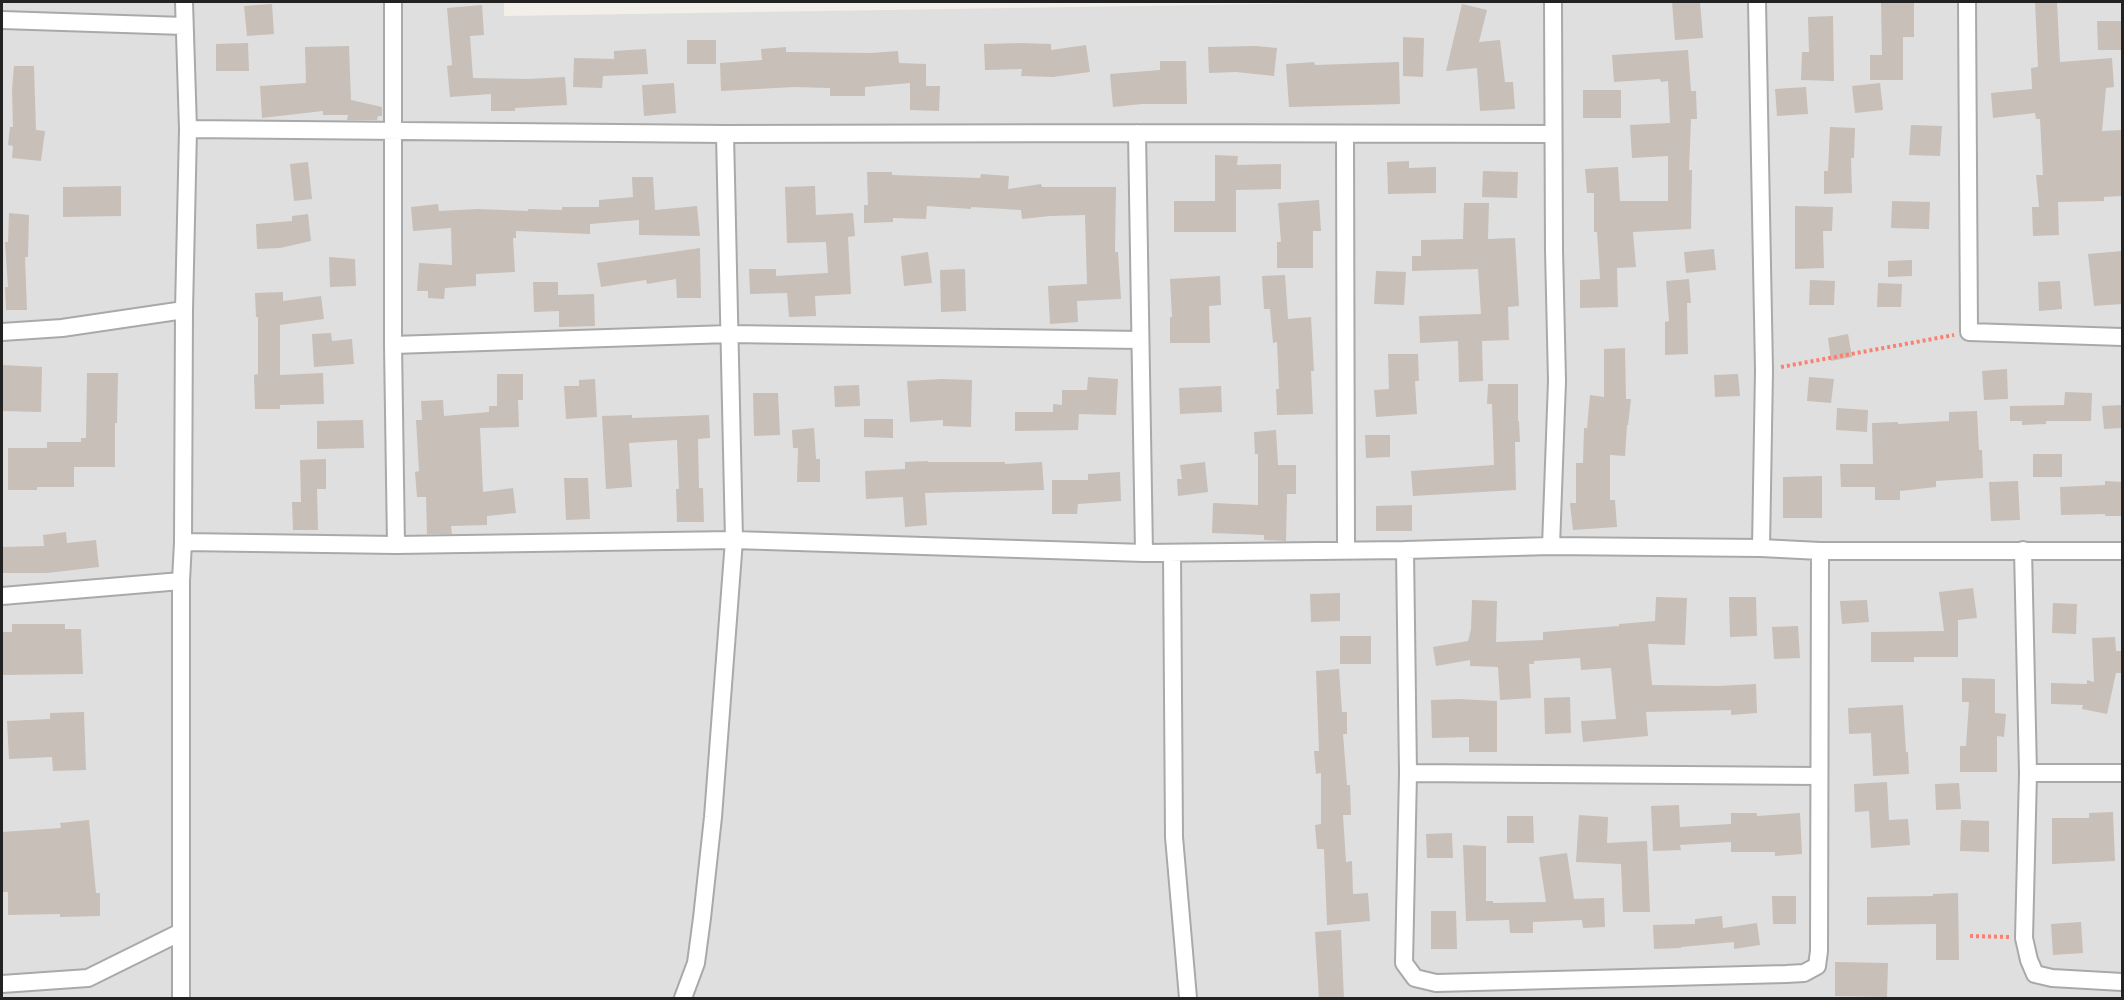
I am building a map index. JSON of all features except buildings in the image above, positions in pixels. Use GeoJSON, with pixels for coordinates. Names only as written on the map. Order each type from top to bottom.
{"type":"FeatureCollection","features":[{"type":"Feature","properties":{"kind":"street"},"geometry":{"type":"LineString","coordinates":[[181,999],[181,581],[188,129],[184,2]]}},
{"type":"Feature","properties":{"kind":"street"},"geometry":{"type":"LineString","coordinates":[[393,2],[393,345],[396,546]]}},
{"type":"Feature","properties":{"kind":"street"},"geometry":{"type":"LineString","coordinates":[[1551,546],[1557,381],[1553,2]]}},
{"type":"Feature","properties":{"kind":"street"},"geometry":{"type":"LineString","coordinates":[[1757,2],[1764,370],[1761,548]]}},
{"type":"Feature","properties":{"kind":"street"},"geometry":{"type":"LineString","coordinates":[[1967,2],[1969,332],[2122,337]]}},
{"type":"Feature","properties":{"kind":"street"},"geometry":{"type":"LineString","coordinates":[[2,20],[184,26]]}},
{"type":"Feature","properties":{"kind":"street"},"geometry":{"type":"LineString","coordinates":[[188,129],[725,134],[1553,135]]}},
{"type":"Feature","properties":{"kind":"street"},"geometry":{"type":"LineString","coordinates":[[1137,133],[1144,553]]}},
{"type":"Feature","properties":{"kind":"street"},"geometry":{"type":"LineString","coordinates":[[683,999],[696,963],[702,918],[713,817],[734,540],[725,134]]}},
{"type":"Feature","properties":{"kind":"street"},"geometry":{"type":"LineString","coordinates":[[1346,135],[1346,550]]}},
{"type":"Feature","properties":{"kind":"street"},"geometry":{"type":"LineString","coordinates":[[2,332],[62,328],[184,309]]}},
{"type":"Feature","properties":{"kind":"street"},"geometry":{"type":"LineString","coordinates":[[393,345],[729,334],[1140,340]]}},
{"type":"Feature","properties":{"kind":"street"},"geometry":{"type":"LineString","coordinates":[[183,542],[396,546],[734,540],[1144,553],[1551,546],[1761,548],[1821,551],[2122,551]]}},
{"type":"Feature","properties":{"kind":"street"},"geometry":{"type":"LineString","coordinates":[[1405,550],[1408,772],[1404,963],[1415,978],[1436,983],[1786,974],[1804,973],[1817,966],[1819,951],[1818,776],[1821,551]]}},
{"type":"Feature","properties":{"kind":"street"},"geometry":{"type":"LineString","coordinates":[[2023,550],[2028,773],[2024,938],[2029,960],[2035,974],[2052,978],[2122,982]]}},
{"type":"Feature","properties":{"kind":"street"},"geometry":{"type":"LineString","coordinates":[[1172,553],[1174,837],[1188,999]]}},
{"type":"Feature","properties":{"kind":"street"},"geometry":{"type":"LineString","coordinates":[[2,596],[181,581]]}},
{"type":"Feature","properties":{"kind":"street"},"geometry":{"type":"LineString","coordinates":[[1408,772],[1818,776]]}},
{"type":"Feature","properties":{"kind":"street"},"geometry":{"type":"LineString","coordinates":[[2028,773],[2122,773]]}},
{"type":"Feature","properties":{"kind":"street"},"geometry":{"type":"LineString","coordinates":[[2,984],[88,978],[181,932]]}},
{"type":"Feature","properties":{"kind":"path"},"geometry":{"type":"LineString","coordinates":[[1764,370],[1969,332]]}},
{"type":"Feature","properties":{"kind":"path"},"geometry":{"type":"LineString","coordinates":[[1971,936],[2024,938]]}},
{"type":"Feature","properties":{"kind":"shaded area"},"geometry":{"type":"Polygon","coordinates":[[[2,2],[504,2],[504,16],[1393,2],[2122,2],[2122,998],[2,998],[2,2]]]}}]}
